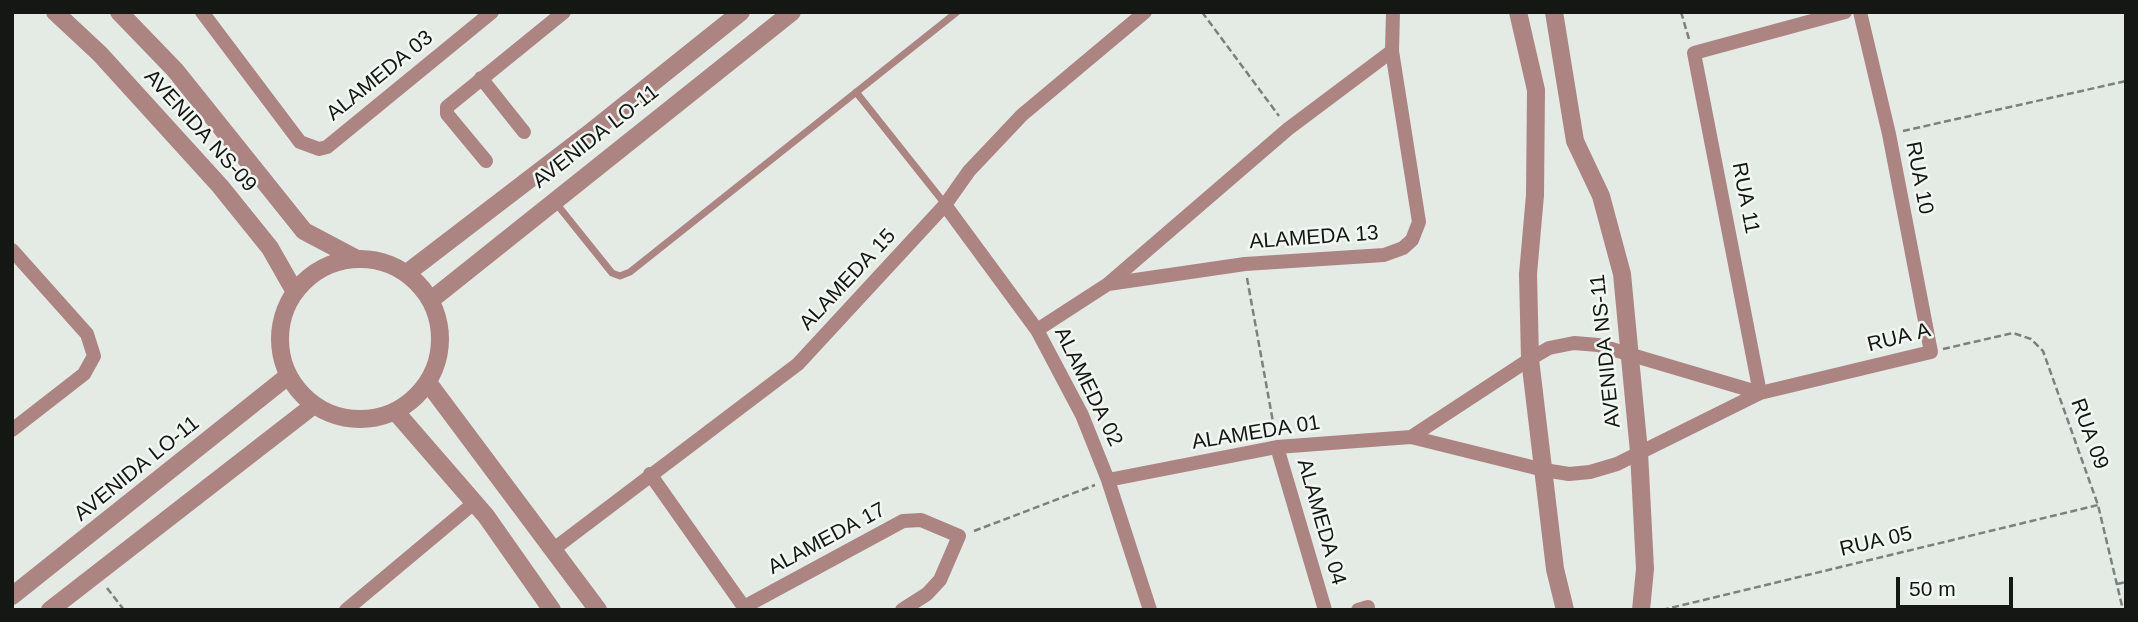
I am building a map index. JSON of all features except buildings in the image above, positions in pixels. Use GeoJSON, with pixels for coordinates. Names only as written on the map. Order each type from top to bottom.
{"type":"FeatureCollection","features":[{"type":"Feature","properties":{"kind":"street","name":"AVENIDA NS-09"},"geometry":{"type":"LineString","coordinates":[[55,12],[100,54],[220,186],[270,248],[295,292]]}},
{"type":"Feature","properties":{"kind":"street","name":"AVENIDA NS-09"},"geometry":{"type":"LineString","coordinates":[[120,12],[175,70],[304,231],[355,258]]}},
{"type":"Feature","properties":{"kind":"street","name":"ALAMEDA 03"},"geometry":{"type":"LineString","coordinates":[[202,12],[300,142],[313,148],[327,147],[483,15]]}},
{"type":"Feature","properties":{"kind":"street"},"geometry":{"type":"LineString","coordinates":[[486,161],[447,114],[449,103],[564,12]]}},
{"type":"Feature","properties":{"kind":"street","name":"AVENIDA LO-11"},"geometry":{"type":"LineString","coordinates":[[407,273],[592,132],[741,12]]}},
{"type":"Feature","properties":{"kind":"street","name":"AVENIDA LO-11"},"geometry":{"type":"LineString","coordinates":[[431,300],[792,12]]}},
{"type":"Feature","properties":{"kind":"street","name":"ALAMEDA 15"},"geometry":{"type":"LineString","coordinates":[[555,548],[798,364],[945,205],[969,171],[1022,115],[1145,12]]}},
{"type":"Feature","properties":{"kind":"street","name":"ALAMEDA 13"},"geometry":{"type":"LineString","coordinates":[[1108,284],[1245,264],[1384,255],[1403,248],[1412,240],[1419,222],[1392,51],[1393,12]]}},
{"type":"Feature","properties":{"kind":"street"},"geometry":{"type":"LineString","coordinates":[[1518,12],[1536,90],[1535,195],[1528,274],[1530,359],[1555,569],[1565,610]]}},
{"type":"Feature","properties":{"kind":"street","name":"AVENIDA NS-11"},"geometry":{"type":"LineString","coordinates":[[1554,12],[1575,141],[1601,197],[1622,274],[1639,452],[1645,569],[1641,610]]}},
{"type":"Feature","properties":{"kind":"street"},"geometry":{"type":"LineString","coordinates":[[1693,53],[1845,12]]}},
{"type":"Feature","properties":{"kind":"street","name":"RUA 10"},"geometry":{"type":"LineString","coordinates":[[1860,12],[1889,134],[1931,352]]}},
{"type":"Feature","properties":{"kind":"street","name":"ALAMEDA 13"},"geometry":{"type":"LineString","coordinates":[[1037,330],[1108,284],[1288,129],[1392,51]]}},
{"type":"Feature","properties":{"kind":"street","name":"RUA 11"},"geometry":{"type":"LineString","coordinates":[[1693,53],[1760,393]]}},
{"type":"Feature","properties":{"kind":"street"},"geometry":{"type":"LineString","coordinates":[[481,78],[524,132]]}},
{"type":"Feature","properties":{"kind":"street","name":"ALAMEDA 02"},"geometry":{"type":"LineString","coordinates":[[945,205],[1037,330],[1082,415],[1108,480],[1150,610]]}},
{"type":"Feature","properties":{"kind":"street"},"geometry":{"type":"LineString","coordinates":[[12,250],[87,334],[94,356],[84,374],[12,430]]}},
{"type":"Feature","properties":{"kind":"street"},"geometry":{"type":"LineString","coordinates":[[355,258],[382,261],[407,273],[431,300],[439,323],[440,347],[429,384],[395,411],[368,419],[349,418],[314,405],[288,376],[281,356],[280,334],[284,312],[295,292],[316,272],[328,265],[355,258]]}},
{"type":"Feature","properties":{"kind":"street"},"geometry":{"type":"LineString","coordinates":[[1412,437],[1549,348],[1574,344],[1598,345],[1760,393]]}},
{"type":"Feature","properties":{"kind":"street","name":"RUA A"},"geometry":{"type":"LineString","coordinates":[[1412,437],[1544,470],[1569,474],[1590,472],[1617,464],[1760,393],[1931,352]]}},
{"type":"Feature","properties":{"kind":"street","name":"AVENIDA LO-11"},"geometry":{"type":"LineString","coordinates":[[12,596],[288,376]]}},
{"type":"Feature","properties":{"kind":"street"},"geometry":{"type":"LineString","coordinates":[[429,384],[509,494],[555,548],[598,610]]}},
{"type":"Feature","properties":{"kind":"street"},"geometry":{"type":"LineString","coordinates":[[50,610],[314,405]]}},
{"type":"Feature","properties":{"kind":"street"},"geometry":{"type":"LineString","coordinates":[[395,411],[474,503],[552,610]]}},
{"type":"Feature","properties":{"kind":"street","name":"ALAMEDA 01"},"geometry":{"type":"LineString","coordinates":[[1108,480],[1277,447],[1412,437]]}},
{"type":"Feature","properties":{"kind":"street","name":"ALAMEDA 04"},"geometry":{"type":"LineString","coordinates":[[1277,447],[1325,610]]}},
{"type":"Feature","properties":{"kind":"street"},"geometry":{"type":"LineString","coordinates":[[650,474],[745,608]]}},
{"type":"Feature","properties":{"kind":"street"},"geometry":{"type":"LineString","coordinates":[[346,610],[474,503]]}},
{"type":"Feature","properties":{"kind":"street","name":"ALAMEDA 17"},"geometry":{"type":"LineString","coordinates":[[745,608],[903,521],[921,520],[959,536]]}},
{"type":"Feature","properties":{"kind":"street"},"geometry":{"type":"LineString","coordinates":[[902,610],[927,594],[940,580],[959,536]]}},
{"type":"Feature","properties":{"kind":"lane"},"geometry":{"type":"LineString","coordinates":[[554,200],[612,273],[620,276],[630,272],[957,12]]}},
{"type":"Feature","properties":{"kind":"lane"},"geometry":{"type":"LineString","coordinates":[[856,92],[945,205]]}},
{"type":"Feature","properties":{"kind":"path"},"geometry":{"type":"LineString","coordinates":[[1202,12],[1288,129]]}},
{"type":"Feature","properties":{"kind":"path"},"geometry":{"type":"LineString","coordinates":[[1681,12],[1693,53]]}},
{"type":"Feature","properties":{"kind":"path"},"geometry":{"type":"LineString","coordinates":[[1889,134],[2126,81]]}},
{"type":"Feature","properties":{"kind":"path"},"geometry":{"type":"LineString","coordinates":[[1245,264],[1277,447]]}},
{"type":"Feature","properties":{"kind":"path","name":"RUA A"},"geometry":{"type":"LineString","coordinates":[[1931,352],[2013,333],[2031,339],[2043,351]]}},
{"type":"Feature","properties":{"kind":"path","name":"RUA 09"},"geometry":{"type":"LineString","coordinates":[[2043,351],[2098,506],[2123,610]]}},
{"type":"Feature","properties":{"kind":"path"},"geometry":{"type":"LineString","coordinates":[[959,536],[1108,480]]}},
{"type":"Feature","properties":{"kind":"path","name":"RUA 05"},"geometry":{"type":"LineString","coordinates":[[1662,610],[2098,506]]}},
{"type":"Feature","properties":{"kind":"path"},"geometry":{"type":"LineString","coordinates":[[96,573],[124,610]]}},
{"type":"Feature","properties":{"kind":"path"},"geometry":{"type":"LineString","coordinates":[[2117,584],[2126,582]]}}]}
